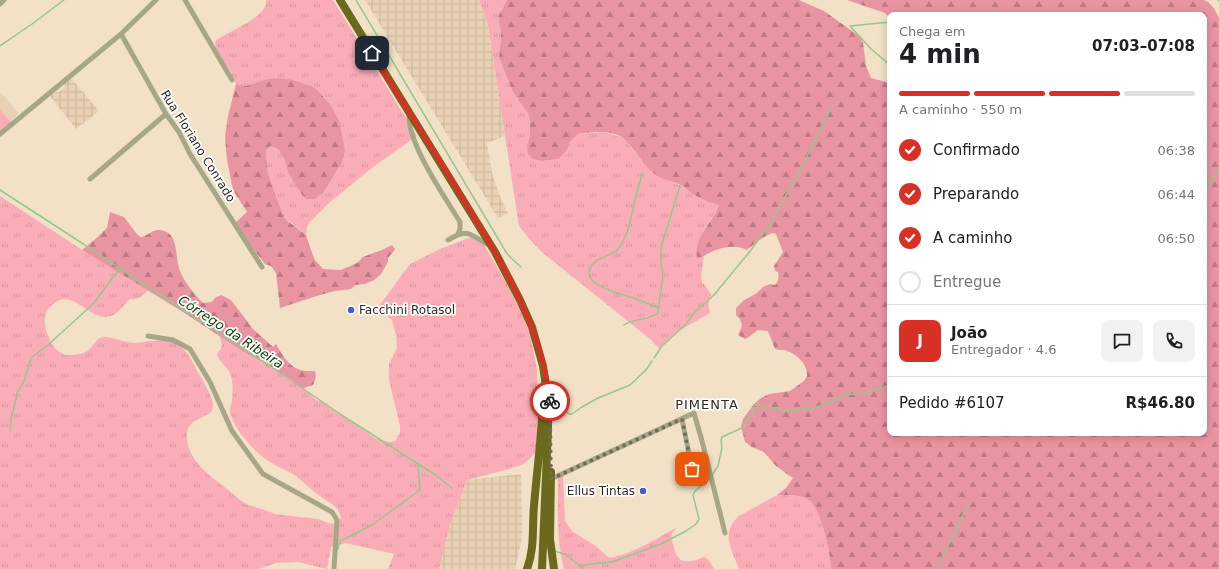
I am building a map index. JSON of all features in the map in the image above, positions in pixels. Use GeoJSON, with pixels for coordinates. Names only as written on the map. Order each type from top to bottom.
{"type":"FeatureCollection","features":[{"type":"Feature","properties":{"kind":"highway"},"geometry":{"type":"LineString","coordinates":[[340,0],[492,246],[532,327],[544,370],[550,409],[550,539],[554,569]]}},
{"type":"Feature","properties":{"kind":"highway"},"geometry":{"type":"LineString","coordinates":[[538,348],[543,392],[538,569]]}},
{"type":"Feature","properties":{"kind":"highway"},"geometry":{"type":"LineString","coordinates":[[542,569],[548,415],[547,388],[544,370]]}},
{"type":"Feature","properties":{"kind":"highway"},"geometry":{"type":"LineString","coordinates":[[527,569],[532,548],[543,392]]}},
{"type":"Feature","properties":{"kind":"street"},"geometry":{"type":"LineString","coordinates":[[0,4],[4,0]]}},
{"type":"Feature","properties":{"kind":"street"},"geometry":{"type":"LineString","coordinates":[[0,134],[121,34],[156,0]]}},
{"type":"Feature","properties":{"kind":"street"},"geometry":{"type":"LineString","coordinates":[[185,0],[232,80]]}},
{"type":"Feature","properties":{"kind":"street","name":"Rua Floriano Conrado"},"geometry":{"type":"LineString","coordinates":[[121,34],[166,114],[179,132],[190,154],[262,267]]}},
{"type":"Feature","properties":{"kind":"street"},"geometry":{"type":"LineString","coordinates":[[409,111],[408,118],[411,130],[420,154],[460,222],[458,234]]}},
{"type":"Feature","properties":{"kind":"street"},"geometry":{"type":"LineString","coordinates":[[90,179],[166,114]]}},
{"type":"Feature","properties":{"kind":"street"},"geometry":{"type":"LineString","coordinates":[[448,240],[458,234],[466,232],[492,246]]}},
{"type":"Feature","properties":{"kind":"street"},"geometry":{"type":"LineString","coordinates":[[148,336],[173,340],[190,349],[210,382],[232,431],[263,474],[332,512],[337,520],[334,569]]}},
{"type":"Feature","properties":{"kind":"street"},"geometry":{"type":"LineString","coordinates":[[551,479],[694,413],[725,533]]}},
{"type":"Feature","properties":{"kind":"street"},"geometry":{"type":"LineString","coordinates":[[682,419],[692,469]]}},
{"type":"Feature","properties":{"kind":"shaded area"},"geometry":{"type":"Polygon","coordinates":[[[365,0],[479,0],[488,25],[505,136],[487,143],[492,173],[508,214],[498,218],[365,0]]]}},
{"type":"Feature","properties":{"kind":"shaded area"},"geometry":{"type":"Polygon","coordinates":[[[71,78],[99,111],[76,129],[50,96],[55,92],[59,92],[65,87],[64,84],[71,78]]]}},
{"type":"Feature","properties":{"kind":"shaded area"},"geometry":{"type":"Polygon","coordinates":[[[0,92],[19,113],[0,131],[0,92]]]}},
{"type":"Feature","properties":{"kind":"shaded area"},"geometry":{"type":"Polygon","coordinates":[[[521,474],[522,528],[521,543],[515,569],[439,569],[450,525],[467,480],[521,474]]]}},
{"type":"Feature","properties":{"kind":"green space"},"geometry":{"type":"Polygon","coordinates":[[[266,0],[333,0],[417,136],[373,167],[329,203],[310,222],[307,227],[306,235],[284,218],[268,175],[266,151],[270,146],[279,151],[297,188],[306,199],[339,120],[331,105],[324,97],[267,79],[246,86],[236,84],[230,71],[216,50],[215,41],[254,18],[265,6],[266,0]]]}},
{"type":"Feature","properties":{"kind":"green space"},"geometry":{"type":"Polygon","coordinates":[[[479,0],[507,0],[498,17],[501,34],[499,58],[512,90],[528,113],[530,135],[528,140],[542,161],[559,159],[567,150],[570,142],[578,134],[604,132],[624,138],[645,165],[656,175],[682,186],[691,193],[712,203],[720,205],[704,231],[701,241],[702,258],[704,256],[701,276],[702,283],[711,295],[709,300],[710,313],[676,333],[660,349],[650,339],[543,253],[519,226],[488,25],[479,0]]]}},
{"type":"Feature","properties":{"kind":"green space"},"geometry":{"type":"Polygon","coordinates":[[[507,0],[799,0],[824,11],[859,36],[863,43],[866,66],[871,78],[887,82],[887,436],[1207,436],[1207,12],[887,12],[887,15],[847,0],[1204,0],[1209,3],[1219,18],[1219,569],[831,569],[825,533],[814,506],[810,501],[803,497],[794,495],[777,495],[786,488],[793,478],[775,465],[764,452],[745,442],[741,426],[743,419],[754,404],[761,398],[769,394],[790,391],[804,381],[807,376],[806,367],[797,356],[788,351],[775,349],[768,331],[758,330],[745,339],[738,335],[742,326],[740,319],[736,315],[736,308],[743,301],[757,293],[763,287],[770,284],[775,285],[778,280],[778,272],[775,271],[774,266],[783,252],[776,234],[773,233],[767,235],[747,250],[738,247],[728,247],[718,249],[697,258],[698,244],[719,205],[694,195],[681,185],[656,175],[647,167],[625,140],[615,134],[603,132],[578,134],[570,142],[567,150],[559,159],[542,161],[533,159],[528,154],[527,146],[530,135],[528,113],[512,90],[499,58],[501,34],[498,17],[507,0]]]}},
{"type":"Feature","properties":{"kind":"green space"},"geometry":{"type":"Polygon","coordinates":[[[279,78],[293,80],[316,89],[331,105],[339,120],[345,150],[342,162],[323,193],[315,199],[306,199],[292,179],[279,150],[270,146],[266,151],[268,174],[284,218],[306,235],[315,260],[323,269],[341,270],[357,263],[363,257],[392,245],[395,249],[388,258],[388,262],[381,274],[374,280],[365,284],[355,285],[351,289],[320,295],[280,308],[276,273],[271,266],[265,264],[233,225],[247,212],[233,190],[227,160],[225,137],[228,116],[236,84],[246,86],[267,79],[279,78]]]}},
{"type":"Feature","properties":{"kind":"green space"},"geometry":{"type":"Polygon","coordinates":[[[0,110],[11,122],[0,131],[0,110]]]}},
{"type":"Feature","properties":{"kind":"green space"},"geometry":{"type":"Polygon","coordinates":[[[0,196],[82,250],[148,290],[140,297],[130,299],[114,315],[106,317],[92,313],[73,301],[66,299],[59,300],[48,309],[46,314],[45,324],[48,336],[55,348],[65,355],[77,355],[86,352],[101,337],[134,343],[169,341],[184,350],[192,361],[213,402],[212,411],[196,420],[189,427],[187,442],[190,451],[206,472],[246,504],[275,514],[317,519],[333,524],[341,518],[334,505],[317,494],[293,474],[273,464],[260,455],[239,431],[230,413],[233,392],[231,376],[217,354],[222,345],[219,336],[292,380],[304,388],[316,400],[325,403],[376,439],[390,442],[395,441],[400,433],[400,426],[389,380],[389,364],[397,348],[396,335],[392,320],[387,316],[374,314],[410,264],[440,249],[471,237],[484,245],[509,287],[524,318],[531,337],[537,370],[539,411],[538,450],[524,464],[467,480],[450,525],[439,569],[388,569],[394,554],[345,543],[331,547],[327,569],[298,562],[276,563],[259,569],[0,569],[0,196]]]}},
{"type":"Feature","properties":{"kind":"green space"},"geometry":{"type":"Polygon","coordinates":[[[110,212],[124,217],[140,237],[157,230],[167,232],[174,241],[176,247],[180,271],[187,284],[200,300],[203,303],[212,302],[215,298],[221,295],[231,300],[253,329],[273,347],[276,344],[291,365],[300,370],[315,371],[316,377],[313,385],[304,388],[299,386],[270,366],[245,353],[183,312],[82,250],[107,228],[110,212]]]}},
{"type":"Feature","properties":{"kind":"green space"},"geometry":{"type":"Polygon","coordinates":[[[567,473],[563,477],[565,521],[572,531],[597,547],[608,557],[622,555],[632,551],[677,527],[671,535],[675,550],[680,559],[683,561],[689,561],[704,557],[709,560],[714,569],[564,569],[561,557],[559,534],[558,474],[567,473]]]}},
{"type":"Feature","properties":{"kind":"green space"},"geometry":{"type":"Polygon","coordinates":[[[777,495],[794,495],[803,497],[810,501],[814,506],[825,533],[831,569],[739,569],[729,542],[730,528],[733,522],[739,516],[777,495]]]}},
{"type":"Feature","properties":{"kind":"waterway"},"geometry":{"type":"LineString","coordinates":[[0,46],[64,0]]}},
{"type":"Feature","properties":{"kind":"waterway"},"geometry":{"type":"LineString","coordinates":[[356,0],[506,252],[521,267]]}},
{"type":"Feature","properties":{"kind":"waterway"},"geometry":{"type":"LineString","coordinates":[[850,26],[887,22]]}},
{"type":"Feature","properties":{"kind":"waterway"},"geometry":{"type":"LineString","coordinates":[[850,26],[871,49],[887,62]]}},
{"type":"Feature","properties":{"kind":"waterway"},"geometry":{"type":"LineString","coordinates":[[654,358],[662,346],[714,295],[770,224],[799,172],[832,106]]}},
{"type":"Feature","properties":{"kind":"waterway"},"geometry":{"type":"LineString","coordinates":[[1207,186],[1219,171]]}},
{"type":"Feature","properties":{"kind":"waterway"},"geometry":{"type":"LineString","coordinates":[[642,173],[629,226],[622,244],[615,252],[595,262],[589,272],[591,278],[604,288],[659,308]]}},
{"type":"Feature","properties":{"kind":"waterway"},"geometry":{"type":"LineString","coordinates":[[624,325],[632,321],[654,316],[658,313],[663,275],[661,247],[680,186]]}},
{"type":"Feature","properties":{"kind":"waterway","name":"Córrego da Ribeira"},"geometry":{"type":"LineString","coordinates":[[0,190],[270,366],[340,414],[434,474],[452,488]]}},
{"type":"Feature","properties":{"kind":"waterway"},"geometry":{"type":"LineString","coordinates":[[10,431],[11,419],[18,391],[24,381],[31,358],[49,344],[93,304],[120,268]]}},
{"type":"Feature","properties":{"kind":"waterway"},"geometry":{"type":"LineString","coordinates":[[567,412],[572,414],[598,398],[630,385],[646,370],[652,361]]}},
{"type":"Feature","properties":{"kind":"waterway"},"geometry":{"type":"LineString","coordinates":[[713,474],[718,466],[722,448],[722,437],[744,427],[747,420],[752,415],[753,407],[755,405],[791,411],[813,408],[824,405],[844,395],[865,393],[887,386]]}},
{"type":"Feature","properties":{"kind":"waterway"},"geometry":{"type":"LineString","coordinates":[[338,549],[340,541],[372,525],[420,490],[418,464]]}},
{"type":"Feature","properties":{"kind":"waterway"},"geometry":{"type":"LineString","coordinates":[[580,566],[612,562],[661,544],[686,531],[696,524],[699,519],[693,495],[701,486]]}},
{"type":"Feature","properties":{"kind":"waterway"},"geometry":{"type":"LineString","coordinates":[[936,569],[967,506]]}},
{"type":"Feature","properties":{"kind":"waterway","name":"Córrego da Ribeira"},"geometry":{"type":"LineString","coordinates":[[554,550],[565,554],[584,569]]}},
{"type":"Feature","properties":{"kind":"way so far"},"geometry":{"type":"LineString","coordinates":[[550,401],[551,479],[682,419],[692,469]]}},
{"type":"Feature","properties":{"kind":"place","name":"Facchini Rotasol"},"geometry":{"type":"Point","coordinates":[351,310]}},
{"type":"Feature","properties":{"kind":"place","name":"Ellus Tintas"},"geometry":{"type":"Point","coordinates":[643,491]}},
{"type":"Feature","properties":{"kind":"district","name":"PIMENTA"},"geometry":{"type":"Point","coordinates":[707,404]}},
{"type":"Feature","properties":{"kind":"route"},"geometry":{"type":"LineString","coordinates":[[372,53],[495,252],[520,300],[532,327],[541,357],[550,401]]}}]}
